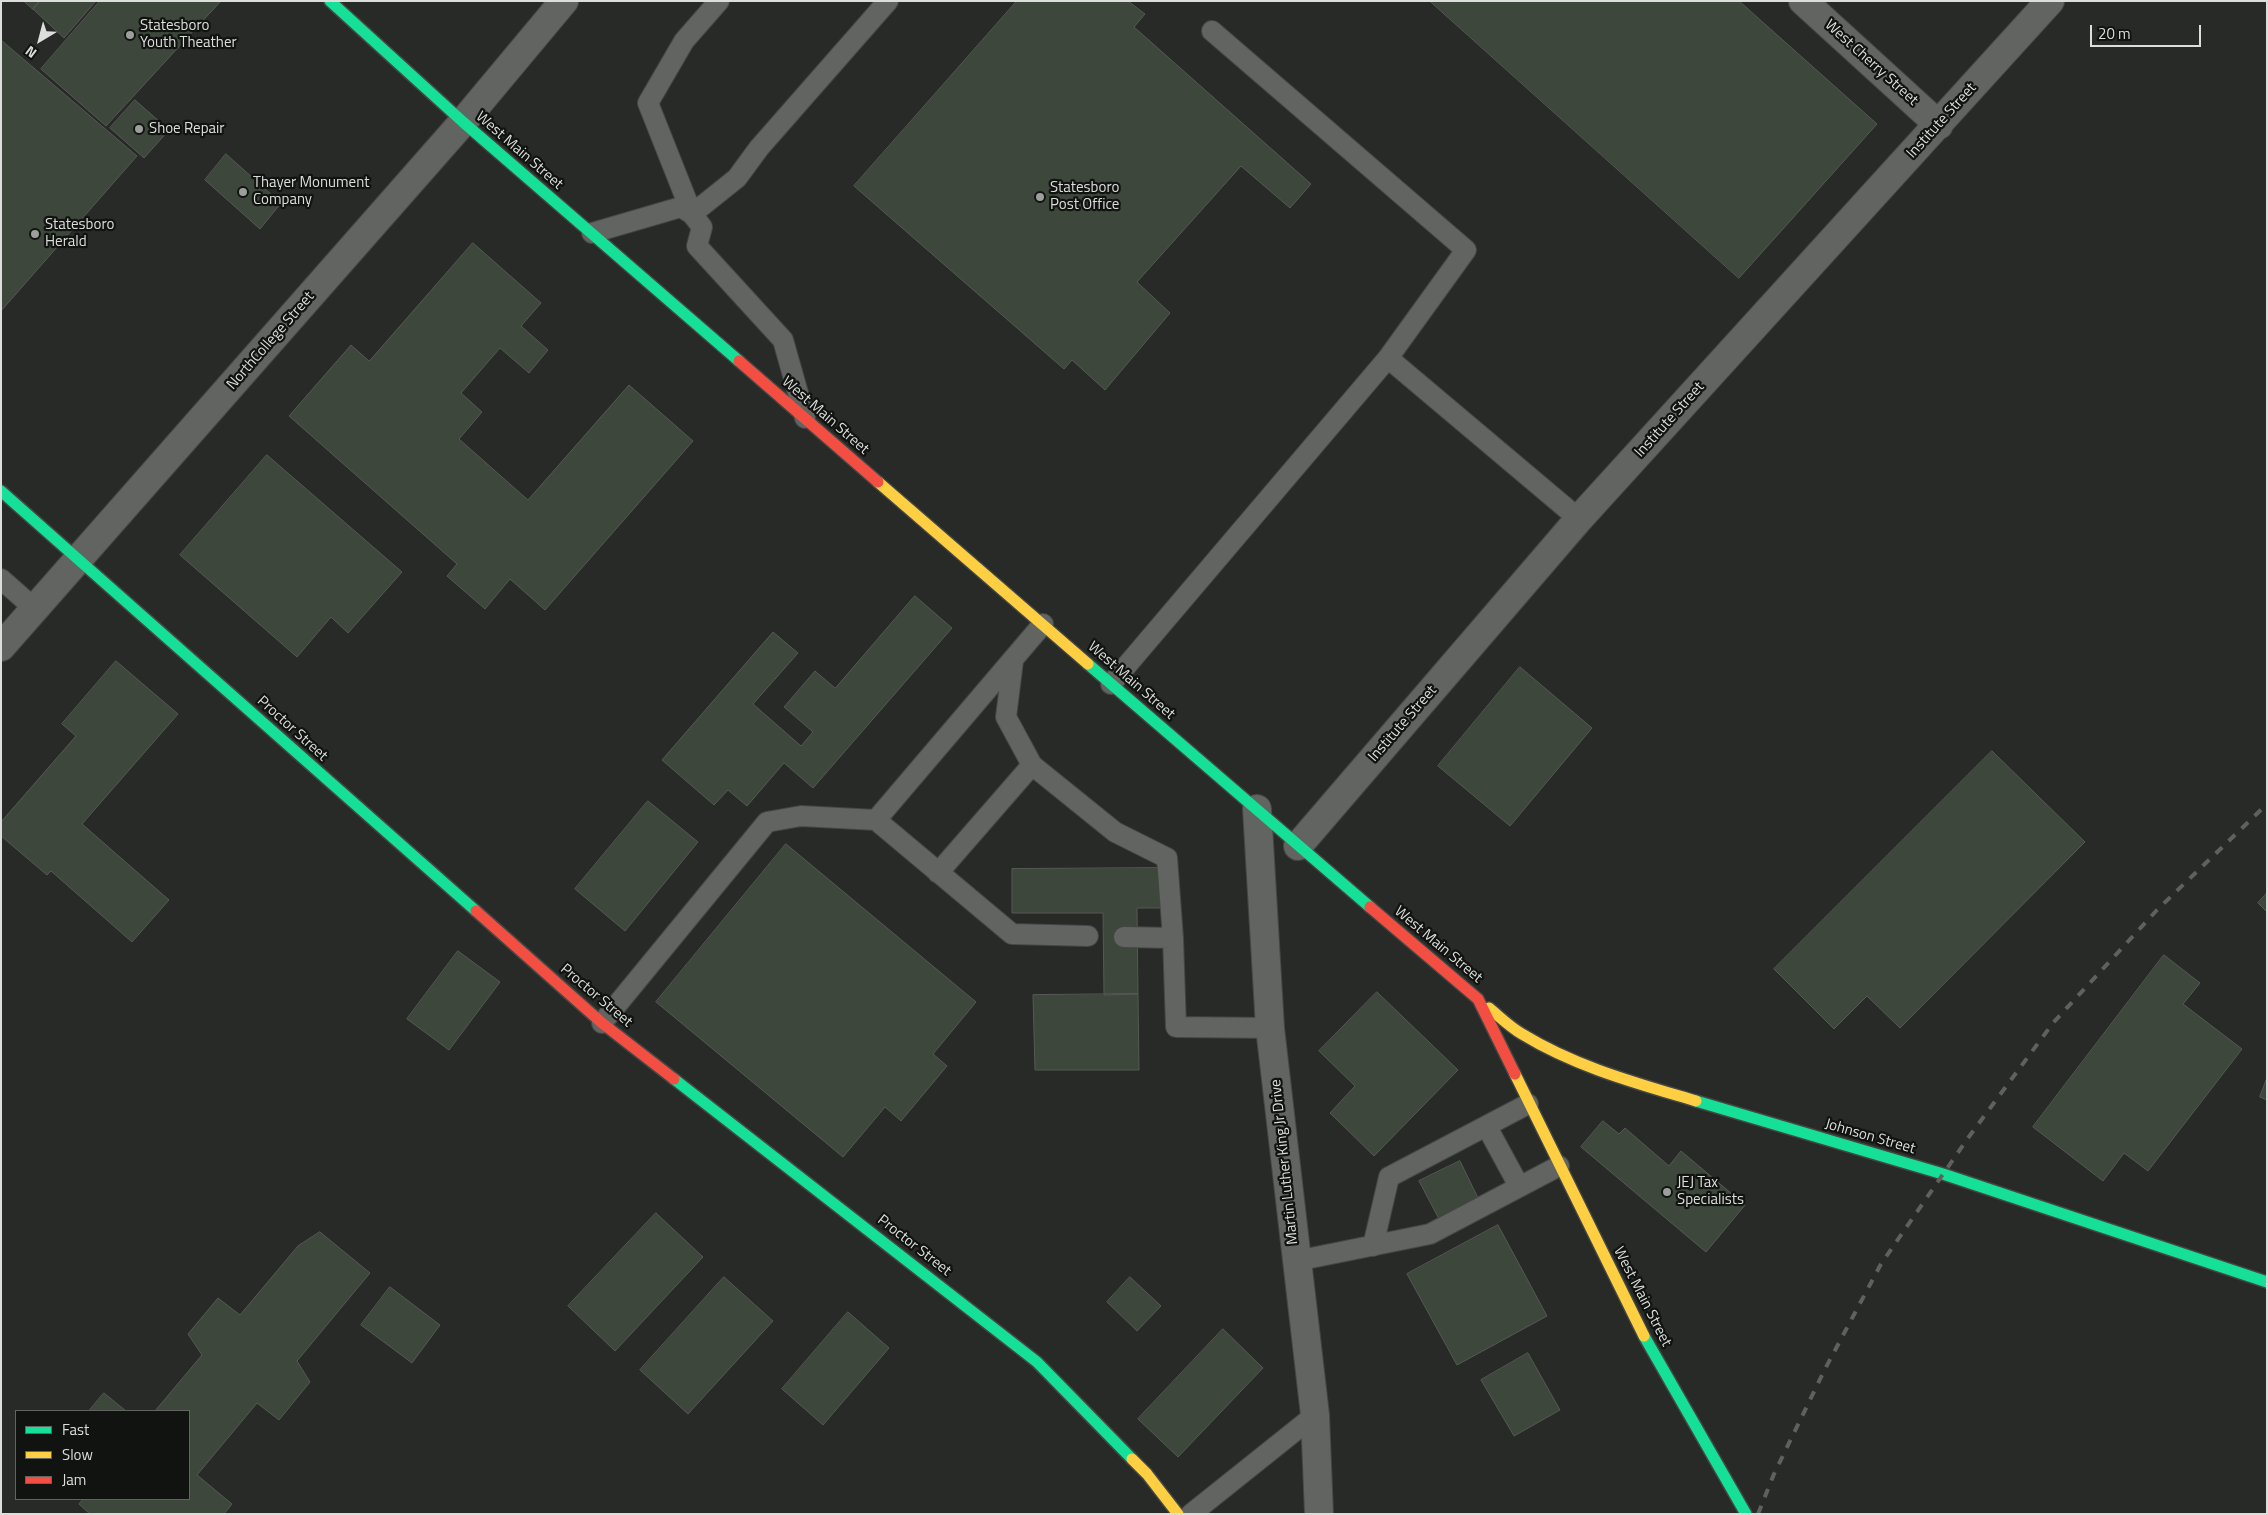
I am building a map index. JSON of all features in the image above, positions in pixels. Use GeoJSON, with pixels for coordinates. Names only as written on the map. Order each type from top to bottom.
{"type":"FeatureCollection","features":[{"type":"Feature","properties":{"kind":"street","name":"West Main Street"},"geometry":{"type":"LineString","coordinates":[[330,1],[462,122],[1298,846],[1478,998],[1499,1039],[1528,1104],[1643,1334],[1746,1514]]}},
{"type":"Feature","properties":{"kind":"street","name":"NorthCollege Street"},"geometry":{"type":"LineString","coordinates":[[1,647],[462,122],[564,1]]}},
{"type":"Feature","properties":{"kind":"street","name":"West Cherry Street"},"geometry":{"type":"LineString","coordinates":[[1803,1],[1939,125]]}},
{"type":"Feature","properties":{"kind":"street","name":"Institute Street"},"geometry":{"type":"LineString","coordinates":[[1298,846],[1579,519],[2050,1]]}},
{"type":"Feature","properties":{"kind":"street","name":"Proctor Street"},"geometry":{"type":"LineString","coordinates":[[1,491],[602,1023],[1037,1362],[1147,1474],[1178,1514]]}},
{"type":"Feature","properties":{"kind":"street","name":"Martin Luther King Jr Drive"},"geometry":{"type":"LineString","coordinates":[[1257,809],[1270,1028],[1315,1415],[1319,1514]]}},
{"type":"Feature","properties":{"kind":"street","name":"Johnson Street"},"geometry":{"type":"LineString","coordinates":[[1478,998],[1520,1033],[1557,1054],[1603,1074],[1943,1174],[2267,1282]]}},
{"type":"Feature","properties":{"kind":"lane"},"geometry":{"type":"LineString","coordinates":[[719,1],[684,41],[648,103],[692,214],[702,227],[697,246],[783,340],[806,418]]}},
{"type":"Feature","properties":{"kind":"lane"},"geometry":{"type":"LineString","coordinates":[[692,214],[737,178],[759,148],[888,1]]}},
{"type":"Feature","properties":{"kind":"lane"},"geometry":{"type":"LineString","coordinates":[[1112,684],[1388,358],[1466,250],[1212,31]]}},
{"type":"Feature","properties":{"kind":"lane"},"geometry":{"type":"LineString","coordinates":[[592,233],[681,207],[692,214]]}},
{"type":"Feature","properties":{"kind":"lane"},"geometry":{"type":"LineString","coordinates":[[1388,358],[1579,519]]}},
{"type":"Feature","properties":{"kind":"lane"},"geometry":{"type":"LineString","coordinates":[[1,579],[35,609]]}},
{"type":"Feature","properties":{"kind":"lane"},"geometry":{"type":"LineString","coordinates":[[876,820],[1043,624]]}},
{"type":"Feature","properties":{"kind":"lane"},"geometry":{"type":"LineString","coordinates":[[1013,661],[1006,717],[1032,766],[1115,832],[1168,858],[1176,1027],[1270,1028]]}},
{"type":"Feature","properties":{"kind":"lane"},"geometry":{"type":"LineString","coordinates":[[938,873],[1032,766]]}},
{"type":"Feature","properties":{"kind":"lane"},"geometry":{"type":"LineString","coordinates":[[602,1023],[767,822],[801,816],[876,820],[1012,934],[1088,936]]}},
{"type":"Feature","properties":{"kind":"lane"},"geometry":{"type":"LineString","coordinates":[[1124,937],[1173,938]]}},
{"type":"Feature","properties":{"kind":"lane"},"geometry":{"type":"LineString","coordinates":[[1373,1246],[1389,1177],[1528,1104]]}},
{"type":"Feature","properties":{"kind":"lane"},"geometry":{"type":"LineString","coordinates":[[1487,1127],[1519,1186]]}},
{"type":"Feature","properties":{"kind":"lane"},"geometry":{"type":"LineString","coordinates":[[1296,1261],[1430,1234],[1559,1166]]}},
{"type":"Feature","properties":{"kind":"lane"},"geometry":{"type":"LineString","coordinates":[[1191,1514],[1315,1415]]}},
{"type":"Feature","properties":{"kind":"building"},"geometry":{"type":"Polygon","coordinates":[[[24,1],[40,1],[33,9],[24,1]]]}},
{"type":"Feature","properties":{"kind":"building"},"geometry":{"type":"Polygon","coordinates":[[[40,1],[96,1],[64,38],[33,9],[40,1]]]}},
{"type":"Feature","properties":{"kind":"building","name":"Statesboro Youth Theather"},"geometry":{"type":"Polygon","coordinates":[[[100,1],[221,1],[106,126],[41,69],[100,1]]]}},
{"type":"Feature","properties":{"kind":"building","name":"Statesboro Post Office"},"geometry":{"type":"Polygon","coordinates":[[[1017,1],[1128,1],[1145,14],[1134,27],[1311,184],[1290,208],[1241,166],[1137,282],[1170,313],[1105,390],[1072,360],[1064,369],[854,186],[1017,1]]]}},
{"type":"Feature","properties":{"kind":"building"},"geometry":{"type":"Polygon","coordinates":[[[1430,1],[1739,1],[1877,124],[1739,278],[1430,1]]]}},
{"type":"Feature","properties":{"kind":"building","name":"Statesboro Herald"},"geometry":{"type":"Polygon","coordinates":[[[1,40],[137,156],[1,311],[1,40]]]}},
{"type":"Feature","properties":{"kind":"building","name":"Shoe Repair"},"geometry":{"type":"Polygon","coordinates":[[[135,100],[169,130],[144,158],[110,128],[135,100]]]}},
{"type":"Feature","properties":{"kind":"building","name":"Thayer Monument Company"},"geometry":{"type":"Polygon","coordinates":[[[226,154],[281,203],[260,229],[205,180],[226,154]]]}},
{"type":"Feature","properties":{"kind":"building"},"geometry":{"type":"Polygon","coordinates":[[[473,243],[541,303],[521,326],[548,350],[529,373],[500,348],[461,393],[482,412],[459,439],[528,500],[629,385],[693,441],[545,610],[510,579],[485,609],[447,576],[457,564],[289,416],[351,345],[369,361],[473,243]]]}},
{"type":"Feature","properties":{"kind":"building"},"geometry":{"type":"Polygon","coordinates":[[[267,455],[402,572],[348,633],[331,617],[297,657],[180,555],[267,455]]]}},
{"type":"Feature","properties":{"kind":"building"},"geometry":{"type":"Polygon","coordinates":[[[915,596],[952,628],[813,788],[784,763],[747,806],[728,790],[714,805],[662,760],[773,632],[798,653],[753,704],[801,746],[813,732],[784,707],[815,671],[835,688],[915,596]]]}},
{"type":"Feature","properties":{"kind":"building"},"geometry":{"type":"Polygon","coordinates":[[[116,661],[178,714],[82,824],[169,900],[132,942],[51,871],[47,875],[1,836],[1,822],[76,736],[62,724],[116,661]]]}},
{"type":"Feature","properties":{"kind":"building"},"geometry":{"type":"Polygon","coordinates":[[[1520,667],[1592,728],[1510,826],[1438,766],[1520,667]]]}},
{"type":"Feature","properties":{"kind":"building"},"geometry":{"type":"Polygon","coordinates":[[[1992,751],[2085,842],[1900,1028],[1867,996],[1834,1029],[1774,969],[1992,751]]]}},
{"type":"Feature","properties":{"kind":"building"},"geometry":{"type":"Polygon","coordinates":[[[648,801],[698,842],[625,931],[575,889],[648,801]]]}},
{"type":"Feature","properties":{"kind":"building"},"geometry":{"type":"Polygon","coordinates":[[[786,844],[976,1002],[933,1054],[947,1066],[901,1121],[885,1107],[843,1157],[656,1002],[786,844]]]}},
{"type":"Feature","properties":{"kind":"building"},"geometry":{"type":"Polygon","coordinates":[[[1162,868],[1162,908],[1137,908],[1138,994],[1104,995],[1103,913],[1012,913],[1012,869],[1162,868]]]}},
{"type":"Feature","properties":{"kind":"building"},"geometry":{"type":"Polygon","coordinates":[[[2267,893],[2267,912],[2258,903],[2267,893]]]}},
{"type":"Feature","properties":{"kind":"building"},"geometry":{"type":"Polygon","coordinates":[[[458,951],[500,982],[449,1050],[407,1019],[458,951]]]}},
{"type":"Feature","properties":{"kind":"building"},"geometry":{"type":"Polygon","coordinates":[[[2164,955],[2200,983],[2183,1004],[2242,1049],[2148,1171],[2124,1153],[2103,1181],[2033,1127],[2164,955]]]}},
{"type":"Feature","properties":{"kind":"building"},"geometry":{"type":"Polygon","coordinates":[[[1377,992],[1458,1070],[1374,1156],[1330,1113],[1355,1086],[1319,1051],[1377,992]]]}},
{"type":"Feature","properties":{"kind":"building"},"geometry":{"type":"Polygon","coordinates":[[[1138,994],[1139,1070],[1035,1070],[1033,995],[1138,994]]]}},
{"type":"Feature","properties":{"kind":"building"},"geometry":{"type":"Polygon","coordinates":[[[2267,1078],[2267,1100],[2260,1097],[2267,1078]]]}},
{"type":"Feature","properties":{"kind":"building"},"geometry":{"type":"Polygon","coordinates":[[[1603,1121],[1619,1134],[1625,1128],[1669,1166],[1681,1151],[1745,1205],[1706,1252],[1581,1147],[1603,1121]]]}},
{"type":"Feature","properties":{"kind":"building"},"geometry":{"type":"Polygon","coordinates":[[[1460,1161],[1479,1200],[1439,1219],[1419,1181],[1460,1161]]]}},
{"type":"Feature","properties":{"kind":"building"},"geometry":{"type":"Polygon","coordinates":[[[656,1213],[703,1257],[615,1351],[568,1306],[656,1213]]]}},
{"type":"Feature","properties":{"kind":"building"},"geometry":{"type":"Polygon","coordinates":[[[1498,1225],[1547,1316],[1457,1365],[1407,1274],[1498,1225]]]}},
{"type":"Feature","properties":{"kind":"building"},"geometry":{"type":"Polygon","coordinates":[[[320,1232],[370,1273],[297,1361],[310,1382],[279,1420],[257,1403],[197,1475],[232,1504],[224,1514],[90,1514],[79,1504],[82,1500],[190,1500],[190,1410],[156,1410],[202,1355],[188,1334],[218,1298],[240,1315],[298,1246],[320,1232]]]}},
{"type":"Feature","properties":{"kind":"building"},"geometry":{"type":"Polygon","coordinates":[[[724,1277],[773,1321],[688,1414],[640,1370],[724,1277]]]}},
{"type":"Feature","properties":{"kind":"building"},"geometry":{"type":"Polygon","coordinates":[[[1130,1277],[1161,1306],[1137,1331],[1107,1302],[1130,1277]]]}},
{"type":"Feature","properties":{"kind":"building"},"geometry":{"type":"Polygon","coordinates":[[[390,1287],[440,1325],[412,1363],[361,1325],[390,1287]]]}},
{"type":"Feature","properties":{"kind":"building"},"geometry":{"type":"Polygon","coordinates":[[[848,1312],[889,1348],[823,1425],[782,1389],[848,1312]]]}},
{"type":"Feature","properties":{"kind":"building"},"geometry":{"type":"Polygon","coordinates":[[[1223,1329],[1263,1368],[1178,1457],[1138,1419],[1223,1329]]]}},
{"type":"Feature","properties":{"kind":"building"},"geometry":{"type":"Polygon","coordinates":[[[1528,1353],[1560,1410],[1514,1436],[1481,1380],[1528,1353]]]}},
{"type":"Feature","properties":{"kind":"building"},"geometry":{"type":"Polygon","coordinates":[[[104,1393],[125,1410],[90,1410],[104,1393]]]}},
{"type":"Feature","properties":{"kind":"railway"},"geometry":{"type":"LineString","coordinates":[[1758,1514],[1774,1474],[1825,1369],[1881,1264],[1968,1138],[2053,1023],[2157,910],[2267,804]]}},
{"type":"Feature","properties":{"kind":"traffic: fast"},"geometry":{"type":"LineString","coordinates":[[330,1],[463,122],[739,361]]}},
{"type":"Feature","properties":{"kind":"traffic: fast"},"geometry":{"type":"LineString","coordinates":[[1,491],[476,911]]}},
{"type":"Feature","properties":{"kind":"traffic: fast"},"geometry":{"type":"LineString","coordinates":[[1088,664],[1370,907]]}},
{"type":"Feature","properties":{"kind":"traffic: fast"},"geometry":{"type":"LineString","coordinates":[[674,1079],[1037,1362],[1132,1459]]}},
{"type":"Feature","properties":{"kind":"traffic: fast"},"geometry":{"type":"LineString","coordinates":[[1696,1101],[1943,1174],[2267,1282]]}},
{"type":"Feature","properties":{"kind":"traffic: fast"},"geometry":{"type":"LineString","coordinates":[[1644,1336],[1746,1514]]}},
{"type":"Feature","properties":{"kind":"traffic: slow"},"geometry":{"type":"LineString","coordinates":[[878,482],[1088,664]]}},
{"type":"Feature","properties":{"kind":"traffic: slow"},"geometry":{"type":"LineString","coordinates":[[1489,1008],[1518,1031],[1564,1056],[1607,1073],[1696,1101]]}},
{"type":"Feature","properties":{"kind":"traffic: slow"},"geometry":{"type":"LineString","coordinates":[[1515,1074],[1644,1336]]}},
{"type":"Feature","properties":{"kind":"traffic: slow"},"geometry":{"type":"LineString","coordinates":[[1132,1459],[1147,1474],[1178,1514]]}},
{"type":"Feature","properties":{"kind":"traffic: jam"},"geometry":{"type":"LineString","coordinates":[[739,361],[878,482]]}},
{"type":"Feature","properties":{"kind":"traffic: jam"},"geometry":{"type":"LineString","coordinates":[[1370,907],[1478,999],[1515,1074]]}},
{"type":"Feature","properties":{"kind":"traffic: jam"},"geometry":{"type":"LineString","coordinates":[[476,911],[602,1023],[674,1079]]}},
{"type":"Feature","properties":{"kind":"place","name":"Statesboro Youth Theather"},"geometry":{"type":"Point","coordinates":[130,35]}},
{"type":"Feature","properties":{"kind":"place","name":"Shoe Repair"},"geometry":{"type":"Point","coordinates":[139,129]}},
{"type":"Feature","properties":{"kind":"place","name":"Thayer Monument Company"},"geometry":{"type":"Point","coordinates":[243,192]}},
{"type":"Feature","properties":{"kind":"place","name":"Statesboro Post Office"},"geometry":{"type":"Point","coordinates":[1040,197]}},
{"type":"Feature","properties":{"kind":"place","name":"Statesboro Herald"},"geometry":{"type":"Point","coordinates":[35,234]}},
{"type":"Feature","properties":{"kind":"place","name":"JEJ Tax Specialists"},"geometry":{"type":"Point","coordinates":[1667,1192]}}]}
